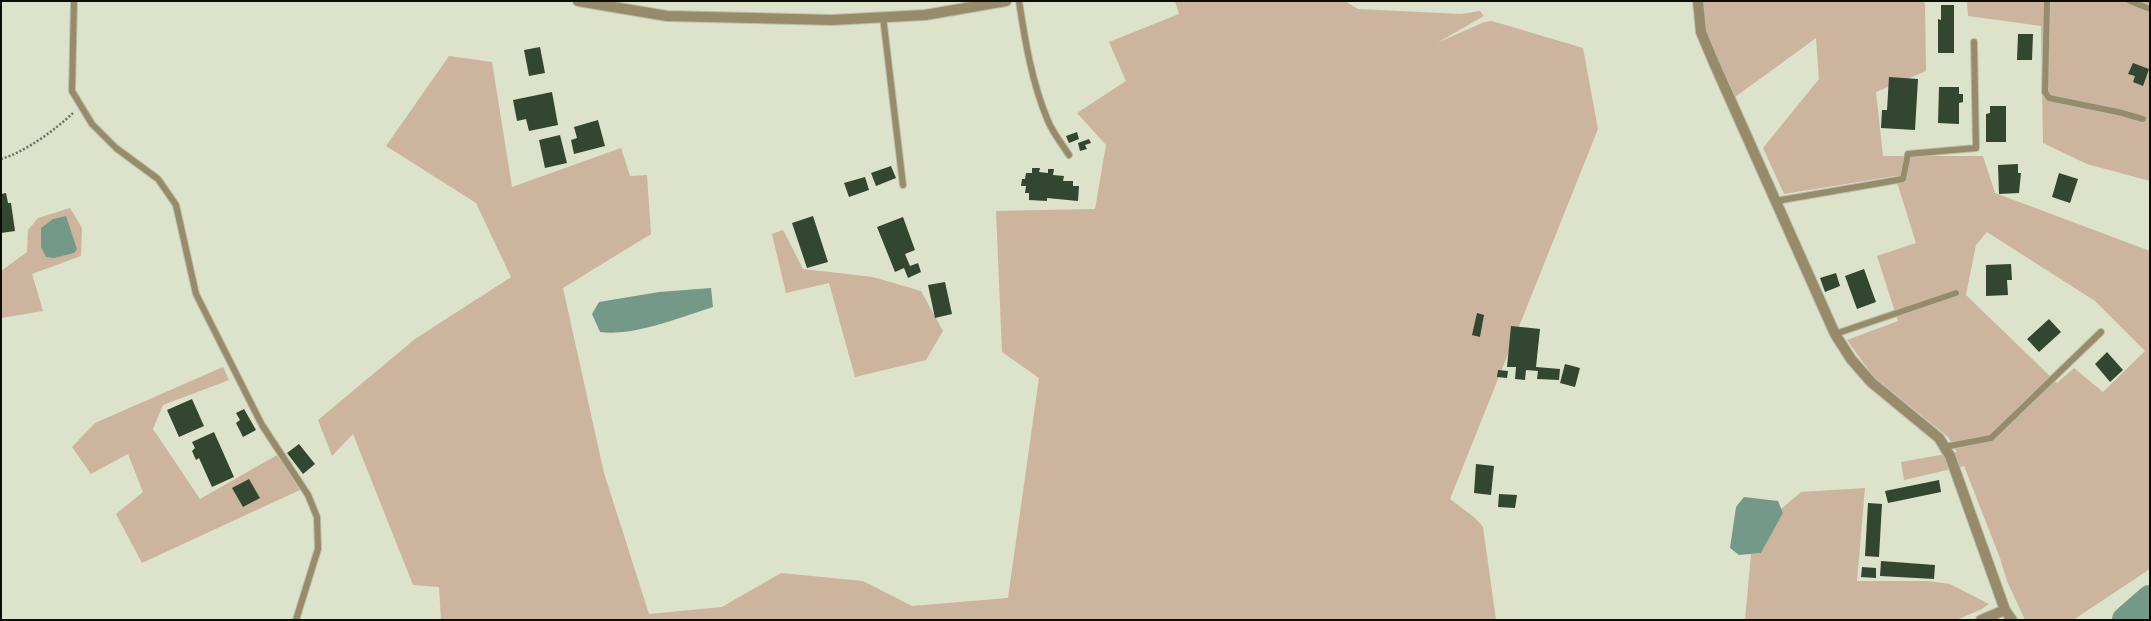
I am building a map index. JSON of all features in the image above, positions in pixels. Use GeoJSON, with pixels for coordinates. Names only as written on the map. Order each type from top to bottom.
{"type":"FeatureCollection","features":[{"type":"Feature","properties":{"kind":"street"},"geometry":{"type":"LineString","coordinates":[[578,1],[667,16],[832,20],[925,15],[1006,1]]}},
{"type":"Feature","properties":{"kind":"street"},"geometry":{"type":"LineString","coordinates":[[1698,1],[1701,32],[1836,334],[1851,359],[1871,382],[1939,438],[1950,456],[2005,610],[2012,620]]}},
{"type":"Feature","properties":{"kind":"street"},"geometry":{"type":"LineString","coordinates":[[1981,620],[2005,610]]}},
{"type":"Feature","properties":{"kind":"lane"},"geometry":{"type":"LineString","coordinates":[[74,1],[72,91],[92,124],[116,148],[158,179],[176,205],[196,294],[262,425],[308,494],[315,511],[317,517],[318,549],[296,620]]}},
{"type":"Feature","properties":{"kind":"lane"},"geometry":{"type":"LineString","coordinates":[[1019,1],[1032,71],[1048,121],[1069,155]]}},
{"type":"Feature","properties":{"kind":"lane"},"geometry":{"type":"LineString","coordinates":[[2047,1],[2045,92],[2049,98],[2118,112],[2144,119]]}},
{"type":"Feature","properties":{"kind":"lane"},"geometry":{"type":"LineString","coordinates":[[2130,1],[2150,10]]}},
{"type":"Feature","properties":{"kind":"lane"},"geometry":{"type":"LineString","coordinates":[[883,17],[903,185]]}},
{"type":"Feature","properties":{"kind":"lane"},"geometry":{"type":"LineString","coordinates":[[1776,201],[1903,179],[1908,154],[1976,148],[1974,42]]}},
{"type":"Feature","properties":{"kind":"lane"},"geometry":{"type":"LineString","coordinates":[[1836,334],[1956,293]]}},
{"type":"Feature","properties":{"kind":"lane"},"geometry":{"type":"LineString","coordinates":[[1944,447],[1991,438],[2101,332]]}},
{"type":"Feature","properties":{"kind":"path"},"geometry":{"type":"LineString","coordinates":[[1,159],[9,156],[48,133],[81,105]]}},
{"type":"Feature","properties":{"kind":"shaded area"},"geometry":{"type":"Polygon","coordinates":[[[1175,1],[1345,1],[1358,9],[1461,14],[1480,11],[1484,16],[1437,43],[1484,22],[1492,21],[1583,48],[1598,129],[1450,499],[1475,518],[1483,527],[1496,620],[441,620],[439,587],[413,585],[353,434],[332,456],[318,420],[415,339],[511,277],[476,203],[386,146],[449,56],[492,62],[512,187],[621,148],[630,176],[647,175],[651,234],[563,288],[604,473],[649,614],[722,607],[781,573],[863,581],[912,606],[1008,598],[1039,378],[1002,352],[996,211],[1095,209],[1106,145],[1077,113],[1126,81],[1109,42],[1179,14],[1175,1]]]}},
{"type":"Feature","properties":{"kind":"shaded area"},"geometry":{"type":"Polygon","coordinates":[[[1702,1],[1922,1],[1925,3],[1926,71],[1876,92],[1883,156],[1983,156],[1995,193],[2150,251],[2150,569],[2073,620],[2025,620],[2007,581],[2000,558],[1964,466],[1904,480],[1901,462],[1957,452],[1948,437],[1873,376],[1847,340],[1898,321],[1877,256],[1916,243],[1895,176],[1784,194],[1763,148],[1819,79],[1816,38],[1735,97],[1705,30],[1702,1]],[[1987,232],[1976,245],[1966,295],[2057,383],[2074,368],[2103,392],[2145,351],[2095,301],[1987,232]]]}},
{"type":"Feature","properties":{"kind":"shaded area"},"geometry":{"type":"Polygon","coordinates":[[[1967,1],[2150,1],[2150,181],[2087,164],[2043,143],[2041,26],[1968,16],[1967,1]]]}},
{"type":"Feature","properties":{"kind":"shaded area"},"geometry":{"type":"Polygon","coordinates":[[[70,208],[82,228],[81,256],[32,274],[43,311],[1,318],[1,271],[27,252],[28,230],[38,218],[70,208]]]}},
{"type":"Feature","properties":{"kind":"shaded area"},"geometry":{"type":"Polygon","coordinates":[[[66,216],[77,249],[74,253],[54,258],[46,257],[41,247],[41,228],[53,219],[66,216]]]}},
{"type":"Feature","properties":{"kind":"shaded area"},"geometry":{"type":"Polygon","coordinates":[[[783,230],[803,269],[873,277],[921,291],[943,331],[926,360],[855,377],[829,283],[786,293],[772,234],[783,230]]]}},
{"type":"Feature","properties":{"kind":"shaded area"},"geometry":{"type":"Polygon","coordinates":[[[711,288],[713,307],[672,321],[641,329],[627,332],[600,332],[592,314],[599,302],[659,292],[711,288]]]}},
{"type":"Feature","properties":{"kind":"shaded area"},"geometry":{"type":"Polygon","coordinates":[[[223,367],[229,380],[163,405],[153,429],[200,499],[277,455],[300,490],[142,563],[116,514],[143,492],[128,454],[91,474],[72,447],[95,423],[223,367]]]}},
{"type":"Feature","properties":{"kind":"shaded area"},"geometry":{"type":"Polygon","coordinates":[[[1865,488],[1857,581],[1927,581],[1950,584],[1989,604],[1980,610],[1956,620],[1745,620],[1751,554],[1761,553],[1783,513],[1781,509],[1801,492],[1865,488]]]}},
{"type":"Feature","properties":{"kind":"shaded area"},"geometry":{"type":"Polygon","coordinates":[[[1744,497],[1778,501],[1783,513],[1761,553],[1739,555],[1730,548],[1736,507],[1744,497]]]}},
{"type":"Feature","properties":{"kind":"building"},"geometry":{"type":"Polygon","coordinates":[[[1941,5],[1954,5],[1954,53],[1938,53],[1938,19],[1941,20],[1941,5]]]}},
{"type":"Feature","properties":{"kind":"building"},"geometry":{"type":"Polygon","coordinates":[[[2018,34],[2033,34],[2032,60],[2017,60],[2018,34]]]}},
{"type":"Feature","properties":{"kind":"building"},"geometry":{"type":"Polygon","coordinates":[[[540,47],[545,73],[529,76],[524,50],[540,47]]]}},
{"type":"Feature","properties":{"kind":"building"},"geometry":{"type":"Polygon","coordinates":[[[2133,63],[2149,69],[2143,86],[2133,82],[2135,76],[2128,74],[2133,63]]]}},
{"type":"Feature","properties":{"kind":"building"},"geometry":{"type":"Polygon","coordinates":[[[1889,77],[1918,79],[1915,130],[1881,128],[1882,110],[1887,110],[1889,77]]]}},
{"type":"Feature","properties":{"kind":"building"},"geometry":{"type":"Polygon","coordinates":[[[1939,87],[1959,87],[1959,94],[1963,94],[1963,102],[1959,103],[1959,124],[1938,123],[1939,87]]]}},
{"type":"Feature","properties":{"kind":"building"},"geometry":{"type":"Polygon","coordinates":[[[552,92],[558,125],[529,131],[526,119],[517,121],[513,100],[552,92]]]}},
{"type":"Feature","properties":{"kind":"building"},"geometry":{"type":"Polygon","coordinates":[[[1990,106],[2006,106],[2006,142],[1986,142],[1986,114],[1990,113],[1990,106]]]}},
{"type":"Feature","properties":{"kind":"building"},"geometry":{"type":"Polygon","coordinates":[[[598,120],[605,146],[574,154],[571,140],[577,138],[574,127],[598,120]]]}},
{"type":"Feature","properties":{"kind":"building"},"geometry":{"type":"Polygon","coordinates":[[[1077,132],[1079,139],[1069,143],[1066,136],[1077,132]]]}},
{"type":"Feature","properties":{"kind":"building"},"geometry":{"type":"Polygon","coordinates":[[[560,135],[567,163],[545,168],[539,140],[560,135]]]}},
{"type":"Feature","properties":{"kind":"building"},"geometry":{"type":"Polygon","coordinates":[[[1089,139],[1091,143],[1085,145],[1087,149],[1080,151],[1078,143],[1089,139]]]}},
{"type":"Feature","properties":{"kind":"building"},"geometry":{"type":"Polygon","coordinates":[[[2018,164],[2018,173],[2021,173],[2019,193],[1999,194],[1998,165],[2018,164]]]}},
{"type":"Feature","properties":{"kind":"building"},"geometry":{"type":"Polygon","coordinates":[[[891,166],[896,178],[876,186],[871,173],[891,166]]]}},
{"type":"Feature","properties":{"kind":"building"},"geometry":{"type":"Polygon","coordinates":[[[1032,168],[1040,168],[1039,172],[1048,173],[1048,169],[1054,169],[1053,175],[1064,176],[1063,181],[1073,181],[1073,186],[1079,186],[1078,201],[1047,198],[1047,201],[1029,200],[1029,193],[1025,193],[1026,186],[1021,186],[1022,179],[1025,179],[1026,173],[1032,173],[1032,168]]]}},
{"type":"Feature","properties":{"kind":"building"},"geometry":{"type":"Polygon","coordinates":[[[2059,173],[2078,179],[2070,203],[2052,197],[2059,173]]]}},
{"type":"Feature","properties":{"kind":"building"},"geometry":{"type":"Polygon","coordinates":[[[865,177],[869,190],[849,197],[844,183],[865,177]]]}},
{"type":"Feature","properties":{"kind":"building"},"geometry":{"type":"Polygon","coordinates":[[[6,193],[8,203],[11,203],[15,231],[1,233],[1,194],[6,193]]]}},
{"type":"Feature","properties":{"kind":"building"},"geometry":{"type":"Polygon","coordinates":[[[813,216],[828,262],[807,268],[792,223],[813,216]]]}},
{"type":"Feature","properties":{"kind":"building"},"geometry":{"type":"Polygon","coordinates":[[[903,217],[915,250],[905,254],[910,266],[918,263],[921,272],[908,278],[904,268],[895,272],[877,227],[903,217]]]}},
{"type":"Feature","properties":{"kind":"building"},"geometry":{"type":"Polygon","coordinates":[[[2011,264],[2012,280],[2007,280],[2008,295],[1986,296],[1986,265],[2011,264]]]}},
{"type":"Feature","properties":{"kind":"building"},"geometry":{"type":"Polygon","coordinates":[[[1864,269],[1876,302],[1857,309],[1845,276],[1864,269]]]}},
{"type":"Feature","properties":{"kind":"building"},"geometry":{"type":"Polygon","coordinates":[[[1836,273],[1840,286],[1825,292],[1820,278],[1836,273]]]}},
{"type":"Feature","properties":{"kind":"building"},"geometry":{"type":"Polygon","coordinates":[[[945,282],[952,314],[935,318],[928,285],[945,282]]]}},
{"type":"Feature","properties":{"kind":"building"},"geometry":{"type":"Polygon","coordinates":[[[1477,313],[1484,315],[1480,337],[1472,335],[1477,313]]]}},
{"type":"Feature","properties":{"kind":"building"},"geometry":{"type":"Polygon","coordinates":[[[2049,319],[2061,332],[2039,352],[2027,339],[2049,319]]]}},
{"type":"Feature","properties":{"kind":"building"},"geometry":{"type":"Polygon","coordinates":[[[1511,326],[1540,329],[1536,367],[1560,369],[1559,380],[1537,379],[1538,371],[1526,370],[1525,380],[1515,379],[1516,367],[1507,367],[1511,326]]]}},
{"type":"Feature","properties":{"kind":"building"},"geometry":{"type":"Polygon","coordinates":[[[2107,352],[2123,370],[2110,382],[2095,364],[2107,352]]]}},
{"type":"Feature","properties":{"kind":"building"},"geometry":{"type":"Polygon","coordinates":[[[1565,364],[1580,368],[1575,387],[1560,383],[1565,364]]]}},
{"type":"Feature","properties":{"kind":"building"},"geometry":{"type":"Polygon","coordinates":[[[1498,370],[1508,371],[1507,378],[1497,377],[1498,370]]]}},
{"type":"Feature","properties":{"kind":"building"},"geometry":{"type":"Polygon","coordinates":[[[192,399],[204,426],[179,437],[167,410],[192,399]]]}},
{"type":"Feature","properties":{"kind":"building"},"geometry":{"type":"Polygon","coordinates":[[[244,409],[256,430],[243,437],[236,423],[240,420],[236,413],[244,409]]]}},
{"type":"Feature","properties":{"kind":"building"},"geometry":{"type":"Polygon","coordinates":[[[214,432],[234,477],[212,487],[199,458],[196,460],[192,451],[195,448],[192,442],[214,432]]]}},
{"type":"Feature","properties":{"kind":"building"},"geometry":{"type":"Polygon","coordinates":[[[299,444],[315,464],[303,474],[287,453],[299,444]]]}},
{"type":"Feature","properties":{"kind":"building"},"geometry":{"type":"Polygon","coordinates":[[[1476,464],[1494,466],[1491,495],[1474,493],[1476,464]]]}},
{"type":"Feature","properties":{"kind":"building"},"geometry":{"type":"Polygon","coordinates":[[[249,479],[260,498],[243,507],[232,488],[249,479]]]}},
{"type":"Feature","properties":{"kind":"building"},"geometry":{"type":"Polygon","coordinates":[[[1939,480],[1941,492],[1888,503],[1885,491],[1939,480]]]}},
{"type":"Feature","properties":{"kind":"building"},"geometry":{"type":"Polygon","coordinates":[[[1499,494],[1517,495],[1515,508],[1498,507],[1499,494]]]}},
{"type":"Feature","properties":{"kind":"building"},"geometry":{"type":"Polygon","coordinates":[[[1868,503],[1882,504],[1879,557],[1865,556],[1868,503]]]}},
{"type":"Feature","properties":{"kind":"building"},"geometry":{"type":"Polygon","coordinates":[[[1881,561],[1935,565],[1934,579],[1880,576],[1881,561]]]}},
{"type":"Feature","properties":{"kind":"building"},"geometry":{"type":"Polygon","coordinates":[[[1862,567],[1876,568],[1876,578],[1861,577],[1862,567]]]}},
{"type":"Feature","properties":{"kind":"waterway"},"geometry":{"type":"LineString","coordinates":[[2126,620],[2150,599]]}}]}
